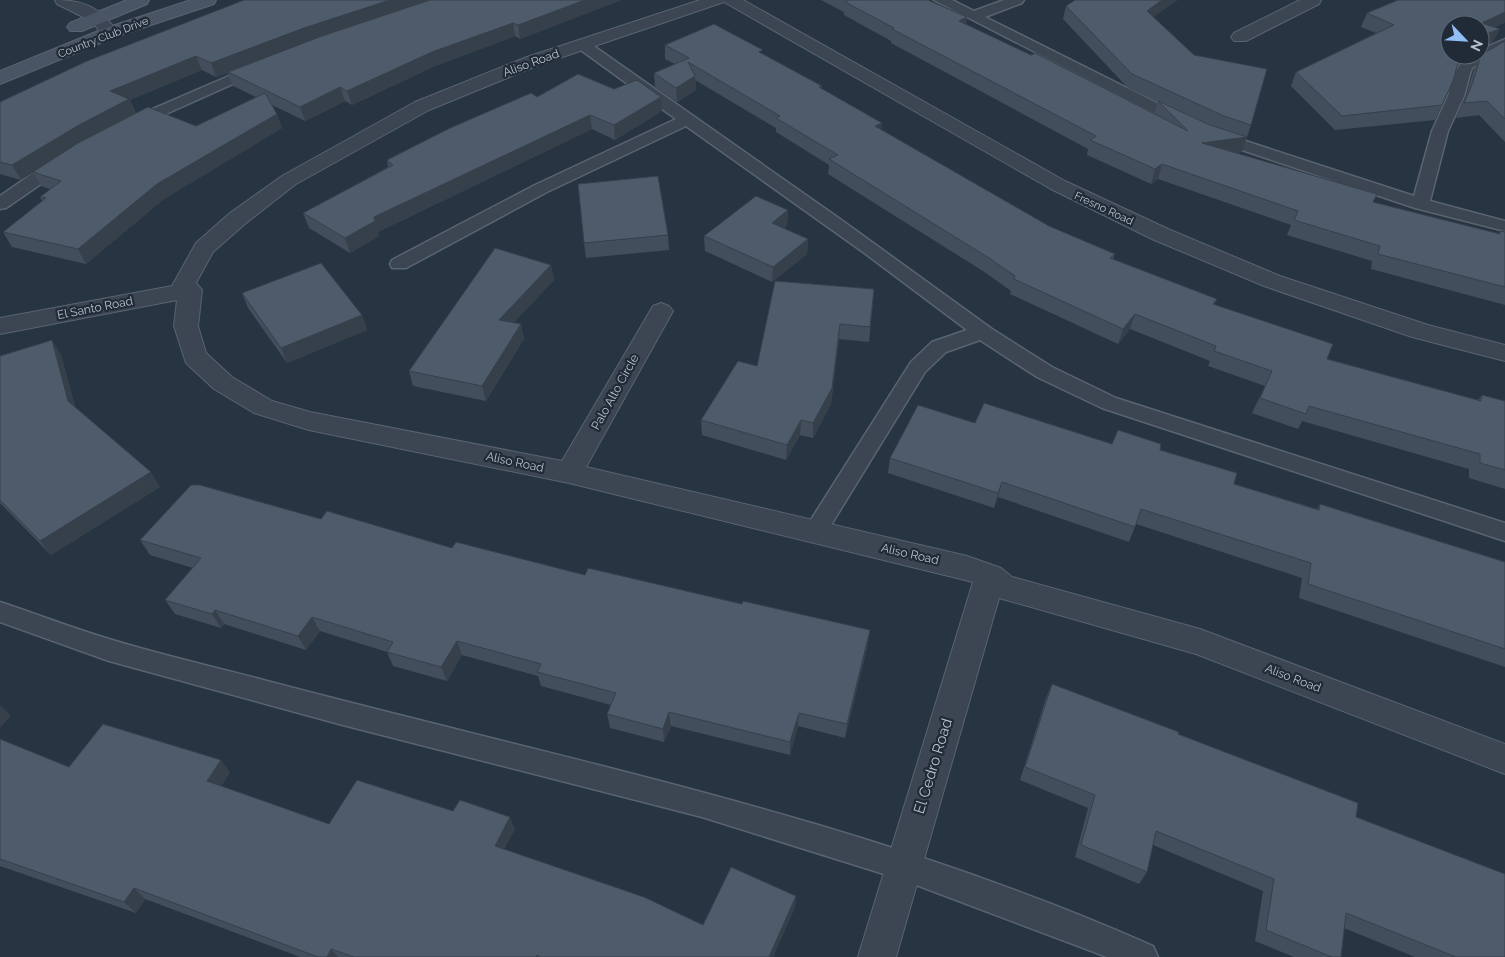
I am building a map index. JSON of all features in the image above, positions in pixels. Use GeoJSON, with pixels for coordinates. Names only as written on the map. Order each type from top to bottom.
{"type":"FeatureCollection","features":[{"type":"Feature","properties":{"kind":"street"},"geometry":{"type":"LineString","coordinates":[[63,0],[99,18],[109,34]]}},
{"type":"Feature","properties":{"kind":"street","name":"Country Club Drive"},"geometry":{"type":"LineString","coordinates":[[63,32],[141,0]]}},
{"type":"Feature","properties":{"kind":"street","name":"Country Club Drive"},"geometry":{"type":"LineString","coordinates":[[0,78],[109,34],[208,0]]}},
{"type":"Feature","properties":{"kind":"street","name":"Aliso Road"},"geometry":{"type":"LineString","coordinates":[[717,0],[533,61],[422,106],[289,180],[238,218],[204,248],[184,285],[190,290],[186,326],[195,357],[223,382],[264,407],[309,421],[569,473],[966,568],[990,576],[1002,587],[1200,642],[1505,759]]}},
{"type":"Feature","properties":{"kind":"street","name":"Fresno Road"},"geometry":{"type":"LineString","coordinates":[[731,0],[1058,186],[1160,234],[1272,281],[1421,331],[1505,353]]}},
{"type":"Feature","properties":{"kind":"street"},"geometry":{"type":"LineString","coordinates":[[1240,37],[1312,0]]}},
{"type":"Feature","properties":{"kind":"street","name":"El Santo Road"},"geometry":{"type":"LineString","coordinates":[[0,326],[190,290]]}},
{"type":"Feature","properties":{"kind":"street","name":"Palo Alto Circle"},"geometry":{"type":"LineString","coordinates":[[569,473],[661,311]]}},
{"type":"Feature","properties":{"kind":"street","name":"El Cedro Road"},"geometry":{"type":"LineString","coordinates":[[877,957],[990,576]]}},
{"type":"Feature","properties":{"kind":"lane"},"geometry":{"type":"LineString","coordinates":[[941,0],[1106,85],[1200,129],[1240,145],[1421,204],[1505,226]]}},
{"type":"Feature","properties":{"kind":"lane"},"geometry":{"type":"LineString","coordinates":[[973,16],[1017,0]]}},
{"type":"Feature","properties":{"kind":"lane"},"geometry":{"type":"LineString","coordinates":[[1421,204],[1440,131],[1456,96],[1466,66],[1480,56],[1505,43]]}},
{"type":"Feature","properties":{"kind":"lane"},"geometry":{"type":"LineString","coordinates":[[583,45],[686,120],[847,232],[981,332],[1059,382],[1109,404],[1505,532]]}},
{"type":"Feature","properties":{"kind":"lane"},"geometry":{"type":"LineString","coordinates":[[116,131],[175,103],[275,62]]}},
{"type":"Feature","properties":{"kind":"lane"},"geometry":{"type":"LineString","coordinates":[[399,264],[454,232],[517,200],[686,120]]}},
{"type":"Feature","properties":{"kind":"lane"},"geometry":{"type":"LineString","coordinates":[[0,204],[45,171],[76,153]]}},
{"type":"Feature","properties":{"kind":"lane"},"geometry":{"type":"LineString","coordinates":[[815,532],[918,367],[939,347],[981,332]]}},
{"type":"Feature","properties":{"kind":"lane"},"geometry":{"type":"LineString","coordinates":[[0,612],[109,650],[339,712],[702,804],[904,865],[1102,939],[1142,957]]}},
{"type":"Feature","properties":{"kind":"building"},"geometry":{"type":"Polygon","coordinates":[[[244,0],[390,0],[304,28],[211,63],[196,56],[110,91],[129,99],[79,125],[12,165],[0,162],[0,102],[87,61],[244,0]]]}},
{"type":"Feature","properties":{"kind":"building"},"geometry":{"type":"Polygon","coordinates":[[[430,0],[585,0],[518,25],[513,23],[432,52],[347,91],[340,87],[300,107],[228,72],[322,36],[430,0]]]}},
{"type":"Feature","properties":{"kind":"building"},"geometry":{"type":"Polygon","coordinates":[[[848,0],[928,0],[967,17],[959,21],[1031,55],[1035,53],[1188,131],[1158,101],[1210,125],[1247,137],[1202,143],[1377,194],[1373,202],[1500,234],[1500,231],[1505,232],[1505,287],[1378,254],[1380,246],[1294,220],[1298,211],[1162,164],[1155,169],[1090,140],[1096,136],[892,29],[894,28],[845,2],[848,0]]]}},
{"type":"Feature","properties":{"kind":"building"},"geometry":{"type":"Polygon","coordinates":[[[1075,0],[1162,0],[1147,11],[1194,55],[1267,69],[1251,125],[1224,116],[1132,74],[1066,6],[1075,0]]]}},
{"type":"Feature","properties":{"kind":"building"},"geometry":{"type":"Polygon","coordinates":[[[1398,0],[1505,0],[1505,12],[1490,19],[1490,15],[1440,15],[1440,65],[1457,65],[1453,81],[1442,105],[1342,116],[1296,72],[1394,25],[1367,13],[1398,0]]]}},
{"type":"Feature","properties":{"kind":"building"},"geometry":{"type":"Polygon","coordinates":[[[714,24],[763,50],[759,52],[822,86],[819,87],[882,123],[875,126],[1049,226],[1115,254],[1110,258],[1217,299],[1213,304],[1333,344],[1327,359],[1481,401],[1482,395],[1505,401],[1505,470],[1480,463],[1480,454],[1309,406],[1306,414],[1260,398],[1272,371],[1214,351],[1216,346],[1135,314],[1123,329],[1014,279],[1015,276],[989,258],[829,159],[838,155],[776,118],[780,116],[688,62],[695,76],[676,88],[654,73],[689,58],[665,45],[714,24]]]}},
{"type":"Feature","properties":{"kind":"building"},"geometry":{"type":"Polygon","coordinates":[[[1490,26],[1500,29],[1490,33],[1490,26]]]}},
{"type":"Feature","properties":{"kind":"building"},"geometry":{"type":"Polygon","coordinates":[[[1505,41],[1505,119],[1487,101],[1464,103],[1478,65],[1490,65],[1490,50],[1505,41]]]}},
{"type":"Feature","properties":{"kind":"building"},"geometry":{"type":"Polygon","coordinates":[[[578,74],[614,89],[637,80],[661,97],[614,125],[590,115],[374,217],[375,221],[345,238],[303,213],[393,165],[387,160],[450,128],[531,93],[537,97],[578,74]]]}},
{"type":"Feature","properties":{"kind":"building"},"geometry":{"type":"Polygon","coordinates":[[[265,93],[277,114],[157,184],[78,249],[3,232],[46,198],[40,197],[61,181],[33,172],[78,143],[148,107],[196,126],[265,93]]]}},
{"type":"Feature","properties":{"kind":"building"},"geometry":{"type":"Polygon","coordinates":[[[658,176],[668,235],[584,243],[578,184],[658,176]]]}},
{"type":"Feature","properties":{"kind":"building"},"geometry":{"type":"Polygon","coordinates":[[[756,196],[788,210],[772,223],[808,239],[773,267],[704,236],[756,196]]]}},
{"type":"Feature","properties":{"kind":"building"},"geometry":{"type":"Polygon","coordinates":[[[495,248],[551,265],[499,320],[521,324],[482,386],[409,371],[495,248]]]}},
{"type":"Feature","properties":{"kind":"building"},"geometry":{"type":"Polygon","coordinates":[[[321,263],[362,315],[281,348],[242,293],[321,263]]]}},
{"type":"Feature","properties":{"kind":"building"},"geometry":{"type":"Polygon","coordinates":[[[775,281],[874,289],[870,327],[840,324],[832,388],[813,423],[801,420],[787,445],[701,420],[738,361],[757,366],[775,281]]]}},
{"type":"Feature","properties":{"kind":"building"},"geometry":{"type":"Polygon","coordinates":[[[52,340],[68,401],[151,472],[40,541],[0,500],[0,356],[52,340]]]}},
{"type":"Feature","properties":{"kind":"building"},"geometry":{"type":"Polygon","coordinates":[[[984,403],[1112,444],[1118,430],[1161,444],[1160,450],[1237,473],[1234,484],[1319,510],[1320,504],[1505,562],[1505,649],[1308,584],[1311,563],[1141,509],[1135,527],[1002,482],[998,493],[890,458],[918,405],[975,423],[984,403]]]}},
{"type":"Feature","properties":{"kind":"building"},"geometry":{"type":"Polygon","coordinates":[[[191,485],[200,485],[321,519],[327,511],[452,548],[456,542],[585,575],[588,568],[742,604],[743,601],[870,630],[847,724],[799,713],[790,742],[669,712],[663,729],[607,714],[616,693],[537,672],[541,664],[457,641],[441,667],[387,652],[393,642],[312,617],[298,636],[215,610],[212,614],[165,600],[201,558],[140,540],[191,485]]]}},
{"type":"Feature","properties":{"kind":"building"},"geometry":{"type":"Polygon","coordinates":[[[1052,684],[1358,803],[1356,817],[1505,874],[1505,957],[1456,957],[1346,913],[1341,957],[1332,957],[1266,930],[1274,879],[1156,831],[1147,872],[1081,845],[1095,795],[1025,767],[1052,684]]]}},
{"type":"Feature","properties":{"kind":"building"},"geometry":{"type":"Polygon","coordinates":[[[103,724],[221,760],[207,781],[329,824],[357,780],[453,811],[460,800],[510,817],[495,846],[644,897],[703,925],[731,867],[796,896],[769,957],[540,957],[537,955],[536,957],[354,957],[331,949],[327,957],[318,957],[134,888],[124,902],[0,859],[0,739],[69,767],[103,724]]]}}]}
